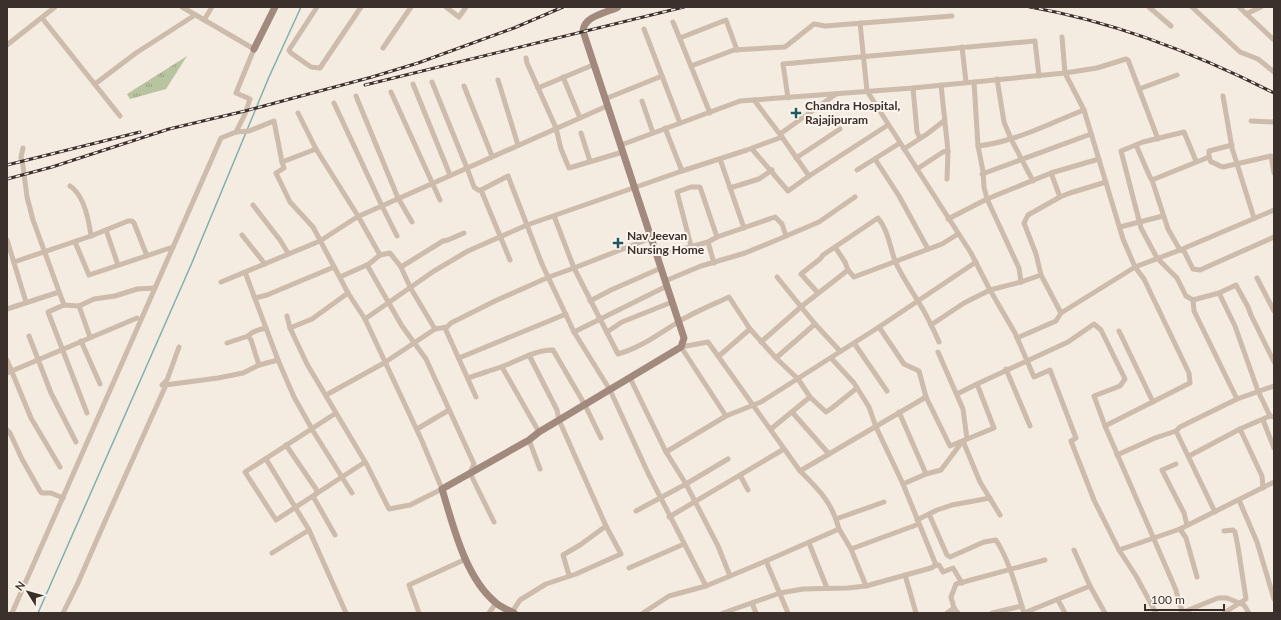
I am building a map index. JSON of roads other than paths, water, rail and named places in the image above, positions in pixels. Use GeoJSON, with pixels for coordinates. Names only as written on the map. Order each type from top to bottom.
{"type":"FeatureCollection","features":[{"type":"Feature","properties":{"kind":"street"},"geometry":{"type":"LineString","coordinates":[[7,45],[55,7]]}},
{"type":"Feature","properties":{"kind":"street"},"geometry":{"type":"LineString","coordinates":[[182,7],[254,49]]}},
{"type":"Feature","properties":{"kind":"street"},"geometry":{"type":"LineString","coordinates":[[204,20],[212,7]]}},
{"type":"Feature","properties":{"kind":"street"},"geometry":{"type":"LineString","coordinates":[[236,132],[245,114],[250,99],[236,92],[254,49],[275,7]]}},
{"type":"Feature","properties":{"kind":"street"},"geometry":{"type":"LineString","coordinates":[[317,7],[289,50],[311,67],[320,68],[361,7]]}},
{"type":"Feature","properties":{"kind":"street"},"geometry":{"type":"LineString","coordinates":[[383,48],[411,7]]}},
{"type":"Feature","properties":{"kind":"street"},"geometry":{"type":"LineString","coordinates":[[446,7],[459,17],[466,7]]}},
{"type":"Feature","properties":{"kind":"street"},"geometry":{"type":"LineString","coordinates":[[618,7],[591,18],[583,27],[583,32],[684,338],[681,347]]}},
{"type":"Feature","properties":{"kind":"street"},"geometry":{"type":"LineString","coordinates":[[1149,7],[1170,26]]}},
{"type":"Feature","properties":{"kind":"street"},"geometry":{"type":"LineString","coordinates":[[1192,7],[1240,52],[1258,59],[1274,72]]}},
{"type":"Feature","properties":{"kind":"street"},"geometry":{"type":"LineString","coordinates":[[1239,7],[1274,40]]}},
{"type":"Feature","properties":{"kind":"street"},"geometry":{"type":"LineString","coordinates":[[1246,14],[1261,7]]}},
{"type":"Feature","properties":{"kind":"street"},"geometry":{"type":"LineString","coordinates":[[95,84],[136,53],[195,15]]}},
{"type":"Feature","properties":{"kind":"street"},"geometry":{"type":"LineString","coordinates":[[691,66],[736,50],[785,47],[814,24],[825,26],[952,16]]}},
{"type":"Feature","properties":{"kind":"street"},"geometry":{"type":"LineString","coordinates":[[42,18],[120,116]]}},
{"type":"Feature","properties":{"kind":"street"},"geometry":{"type":"LineString","coordinates":[[680,38],[726,20],[736,50]]}},
{"type":"Feature","properties":{"kind":"street"},"geometry":{"type":"LineString","coordinates":[[673,22],[710,112]]}},
{"type":"Feature","properties":{"kind":"street"},"geometry":{"type":"LineString","coordinates":[[860,23],[867,91],[976,262],[1017,338],[1034,377],[1050,370],[1076,438],[1071,441],[1094,500],[1119,550],[1136,576],[1156,613]]}},
{"type":"Feature","properties":{"kind":"street"},"geometry":{"type":"LineString","coordinates":[[644,29],[680,123]]}},
{"type":"Feature","properties":{"kind":"street"},"geometry":{"type":"LineString","coordinates":[[1268,35],[1274,32]]}},
{"type":"Feature","properties":{"kind":"street"},"geometry":{"type":"LineString","coordinates":[[1062,37],[1065,73],[1084,110],[1120,228],[1135,267],[1144,279],[1189,373],[1190,383],[1105,426]]}},
{"type":"Feature","properties":{"kind":"street"},"geometry":{"type":"LineString","coordinates":[[788,98],[783,64],[962,47],[1035,41],[1039,76]]}},
{"type":"Feature","properties":{"kind":"street"},"geometry":{"type":"LineString","coordinates":[[962,47],[966,82]]}},
{"type":"Feature","properties":{"kind":"street"},"geometry":{"type":"LineString","coordinates":[[526,58],[556,128],[561,149],[569,168],[622,148],[665,128],[740,101],[913,88],[1039,76],[1097,68],[1126,59],[1128,60],[1158,139]]}},
{"type":"Feature","properties":{"kind":"street"},"geometry":{"type":"LineString","coordinates":[[538,88],[593,65]]}},
{"type":"Feature","properties":{"kind":"street"},"geometry":{"type":"LineString","coordinates":[[1139,90],[1178,74]]}},
{"type":"Feature","properties":{"kind":"street"},"geometry":{"type":"LineString","coordinates":[[221,282],[320,241],[358,216],[580,118],[606,103],[662,76]]}},
{"type":"Feature","properties":{"kind":"street"},"geometry":{"type":"LineString","coordinates":[[563,77],[580,118]]}},
{"type":"Feature","properties":{"kind":"street"},"geometry":{"type":"LineString","coordinates":[[997,79],[1004,122],[1011,139],[1033,180]]}},
{"type":"Feature","properties":{"kind":"street"},"geometry":{"type":"LineString","coordinates":[[498,80],[518,145]]}},
{"type":"Feature","properties":{"kind":"street"},"geometry":{"type":"LineString","coordinates":[[432,82],[474,187],[481,190],[508,176],[527,225],[574,332],[610,390],[669,517],[706,586]]}},
{"type":"Feature","properties":{"kind":"street"},"geometry":{"type":"LineString","coordinates":[[974,82],[978,146],[983,170],[982,174],[984,187],[987,199],[1019,268],[1021,282]]}},
{"type":"Feature","properties":{"kind":"street"},"geometry":{"type":"LineString","coordinates":[[413,84],[450,175]]}},
{"type":"Feature","properties":{"kind":"street"},"geometry":{"type":"LineString","coordinates":[[941,85],[948,151],[947,179]]}},
{"type":"Feature","properties":{"kind":"street"},"geometry":{"type":"LineString","coordinates":[[464,86],[492,156]]}},
{"type":"Feature","properties":{"kind":"street"},"geometry":{"type":"LineString","coordinates":[[913,88],[917,132],[920,138]]}},
{"type":"Feature","properties":{"kind":"street"},"geometry":{"type":"LineString","coordinates":[[390,92],[440,200]]}},
{"type":"Feature","properties":{"kind":"street"},"geometry":{"type":"LineString","coordinates":[[365,319],[410,287],[468,251],[527,225],[752,148],[781,136],[836,94]]}},
{"type":"Feature","properties":{"kind":"street"},"geometry":{"type":"LineString","coordinates":[[356,96],[398,198],[412,222]]}},
{"type":"Feature","properties":{"kind":"street"},"geometry":{"type":"LineString","coordinates":[[1222,96],[1232,145],[1254,218]]}},
{"type":"Feature","properties":{"kind":"street"},"geometry":{"type":"LineString","coordinates":[[754,100],[809,176]]}},
{"type":"Feature","properties":{"kind":"street"},"geometry":{"type":"LineString","coordinates":[[642,101],[653,133]]}},
{"type":"Feature","properties":{"kind":"street"},"geometry":{"type":"LineString","coordinates":[[334,103],[397,236]]}},
{"type":"Feature","properties":{"kind":"street"},"geometry":{"type":"LineString","coordinates":[[978,146],[994,144],[1011,139],[1084,110]]}},
{"type":"Feature","properties":{"kind":"street"},"geometry":{"type":"LineString","coordinates":[[298,113],[316,149],[358,216],[380,255]]}},
{"type":"Feature","properties":{"kind":"street"},"geometry":{"type":"LineString","coordinates":[[904,149],[945,120]]}},
{"type":"Feature","properties":{"kind":"street"},"geometry":{"type":"LineString","coordinates":[[12,613],[221,138],[236,132],[249,131],[274,121],[284,168],[276,173],[290,202],[313,227],[348,292],[365,319],[384,363],[417,429],[442,489],[466,559],[483,590],[496,603],[513,612],[520,600],[546,584],[576,574],[621,554],[606,526],[559,420],[557,410],[529,355]]}},
{"type":"Feature","properties":{"kind":"street"},"geometry":{"type":"LineString","coordinates":[[1251,121],[1274,122]]}},
{"type":"Feature","properties":{"kind":"street"},"geometry":{"type":"LineString","coordinates":[[752,148],[772,170],[788,191],[888,125]]}},
{"type":"Feature","properties":{"kind":"street"},"geometry":{"type":"LineString","coordinates":[[665,128],[682,171]]}},
{"type":"Feature","properties":{"kind":"street"},"geometry":{"type":"LineString","coordinates":[[796,158],[840,129]]}},
{"type":"Feature","properties":{"kind":"street"},"geometry":{"type":"LineString","coordinates":[[1196,161],[1184,132],[1136,145],[1121,151],[1140,228],[1157,258],[1177,278],[1186,296],[1193,300],[1219,293],[1236,285],[1248,306],[1274,362]]}},
{"type":"Feature","properties":{"kind":"street"},"geometry":{"type":"LineString","coordinates":[[581,133],[590,161]]}},
{"type":"Feature","properties":{"kind":"street"},"geometry":{"type":"LineString","coordinates":[[982,174],[1022,158],[1091,134]]}},
{"type":"Feature","properties":{"kind":"street"},"geometry":{"type":"LineString","coordinates":[[857,170],[900,143]]}},
{"type":"Feature","properties":{"kind":"street"},"geometry":{"type":"LineString","coordinates":[[1136,145],[1152,180],[1168,229],[1180,250],[1184,251],[1193,269],[1200,270],[1274,237]]}},
{"type":"Feature","properties":{"kind":"street"},"geometry":{"type":"LineString","coordinates":[[1232,145],[1209,152],[1211,162],[1223,167],[1270,156],[1274,173]]}},
{"type":"Feature","properties":{"kind":"street"},"geometry":{"type":"LineString","coordinates":[[23,148],[20,157],[23,166],[27,197],[33,220],[64,305]]}},
{"type":"Feature","properties":{"kind":"street"},"geometry":{"type":"LineString","coordinates":[[282,162],[316,149]]}},
{"type":"Feature","properties":{"kind":"street"},"geometry":{"type":"LineString","coordinates":[[916,169],[943,152],[948,151]]}},
{"type":"Feature","properties":{"kind":"street"},"geometry":{"type":"LineString","coordinates":[[1152,180],[1209,157]]}},
{"type":"Feature","properties":{"kind":"street"},"geometry":{"type":"LineString","coordinates":[[720,159],[744,228]]}},
{"type":"Feature","properties":{"kind":"street"},"geometry":{"type":"LineString","coordinates":[[875,159],[899,196],[928,249]]}},
{"type":"Feature","properties":{"kind":"street"},"geometry":{"type":"LineString","coordinates":[[948,219],[987,199],[1033,180],[1051,173],[1099,159]]}},
{"type":"Feature","properties":{"kind":"street"},"geometry":{"type":"LineString","coordinates":[[730,188],[759,179],[772,170]]}},
{"type":"Feature","properties":{"kind":"street"},"geometry":{"type":"LineString","coordinates":[[1051,173],[1060,197]]}},
{"type":"Feature","properties":{"kind":"street"},"geometry":{"type":"LineString","coordinates":[[1061,313],[1041,275],[1036,254],[1024,223],[1028,215],[1060,197],[1106,182]]}},
{"type":"Feature","properties":{"kind":"street"},"geometry":{"type":"LineString","coordinates":[[70,186],[80,198],[89,221],[91,236]]}},
{"type":"Feature","properties":{"kind":"street"},"geometry":{"type":"LineString","coordinates":[[691,246],[677,192],[691,187],[700,187],[717,237]]}},
{"type":"Feature","properties":{"kind":"street"},"geometry":{"type":"LineString","coordinates":[[481,190],[510,260]]}},
{"type":"Feature","properties":{"kind":"street"},"geometry":{"type":"LineString","coordinates":[[574,332],[600,320],[666,283],[702,266],[745,253],[819,222],[855,197]]}},
{"type":"Feature","properties":{"kind":"street"},"geometry":{"type":"LineString","coordinates":[[252,206],[280,240],[288,253]]}},
{"type":"Feature","properties":{"kind":"street"},"geometry":{"type":"LineString","coordinates":[[1017,338],[1056,321],[1061,313],[1135,267],[1180,250],[1274,210]]}},
{"type":"Feature","properties":{"kind":"street"},"geometry":{"type":"LineString","coordinates":[[554,216],[574,268],[618,354],[637,347],[679,322],[729,297],[750,329],[776,358],[798,379],[810,397],[826,412],[857,388]]}},
{"type":"Feature","properties":{"kind":"street"},"geometry":{"type":"LineString","coordinates":[[1120,228],[1163,216]]}},
{"type":"Feature","properties":{"kind":"street"},"geometry":{"type":"LineString","coordinates":[[657,256],[708,242],[717,237],[775,218],[782,224],[786,236]]}},
{"type":"Feature","properties":{"kind":"street"},"geometry":{"type":"LineString","coordinates":[[818,293],[801,274],[835,247],[878,218],[883,224],[896,262],[939,342]]}},
{"type":"Feature","properties":{"kind":"street"},"geometry":{"type":"LineString","coordinates":[[14,262],[75,242],[128,221],[132,221],[134,223],[147,256]]}},
{"type":"Feature","properties":{"kind":"street"},"geometry":{"type":"LineString","coordinates":[[106,230],[118,265]]}},
{"type":"Feature","properties":{"kind":"street"},"geometry":{"type":"LineString","coordinates":[[401,267],[443,241],[464,232]]}},
{"type":"Feature","properties":{"kind":"street"},"geometry":{"type":"LineString","coordinates":[[835,247],[854,278],[942,244],[958,234]]}},
{"type":"Feature","properties":{"kind":"street"},"geometry":{"type":"LineString","coordinates":[[242,235],[265,264]]}},
{"type":"Feature","properties":{"kind":"street"},"geometry":{"type":"LineString","coordinates":[[328,394],[384,363],[435,329],[444,328],[495,301],[549,277],[651,238]]}},
{"type":"Feature","properties":{"kind":"street"},"geometry":{"type":"LineString","coordinates":[[7,240],[26,302]]}},
{"type":"Feature","properties":{"kind":"street"},"geometry":{"type":"LineString","coordinates":[[75,242],[89,275],[174,247]]}},
{"type":"Feature","properties":{"kind":"street"},"geometry":{"type":"LineString","coordinates":[[708,242],[714,263]]}},
{"type":"Feature","properties":{"kind":"street"},"geometry":{"type":"LineString","coordinates":[[340,277],[367,265],[380,255],[390,253],[401,267],[410,287],[435,329]]}},
{"type":"Feature","properties":{"kind":"street"},"geometry":{"type":"LineString","coordinates":[[666,452],[726,416],[761,402],[831,358],[976,262]]}},
{"type":"Feature","properties":{"kind":"street"},"geometry":{"type":"LineString","coordinates":[[367,265],[402,326],[426,359],[474,464],[470,473]]}},
{"type":"Feature","properties":{"kind":"street"},"geometry":{"type":"LineString","coordinates":[[255,298],[267,295],[334,267]]}},
{"type":"Feature","properties":{"kind":"street"},"geometry":{"type":"LineString","coordinates":[[590,301],[661,268]]}},
{"type":"Feature","properties":{"kind":"street"},"geometry":{"type":"LineString","coordinates":[[761,342],[802,306],[848,270]]}},
{"type":"Feature","properties":{"kind":"street"},"geometry":{"type":"LineString","coordinates":[[245,272],[278,360],[294,397],[312,430],[352,493]]}},
{"type":"Feature","properties":{"kind":"street"},"geometry":{"type":"LineString","coordinates":[[931,325],[964,303],[990,290],[1041,275]]}},
{"type":"Feature","properties":{"kind":"street"},"geometry":{"type":"LineString","coordinates":[[777,277],[802,306],[815,324],[840,351]]}},
{"type":"Feature","properties":{"kind":"street"},"geometry":{"type":"LineString","coordinates":[[1257,278],[1274,309]]}},
{"type":"Feature","properties":{"kind":"street"},"geometry":{"type":"LineString","coordinates":[[87,414],[48,312],[64,305],[78,306],[94,299],[115,296],[137,289],[156,288]]}},
{"type":"Feature","properties":{"kind":"street"},"geometry":{"type":"LineString","coordinates":[[7,309],[59,292]]}},
{"type":"Feature","properties":{"kind":"street"},"geometry":{"type":"LineString","coordinates":[[290,328],[312,319],[348,292]]}},
{"type":"Feature","properties":{"kind":"street"},"geometry":{"type":"LineString","coordinates":[[1189,456],[1240,429],[1272,417],[1258,391],[1235,326],[1219,293]]}},
{"type":"Feature","properties":{"kind":"street"},"geometry":{"type":"LineString","coordinates":[[1193,300],[1194,311],[1237,399]]}},
{"type":"Feature","properties":{"kind":"street"},"geometry":{"type":"LineString","coordinates":[[606,332],[622,322],[672,302]]}},
{"type":"Feature","properties":{"kind":"street"},"geometry":{"type":"LineString","coordinates":[[78,306],[90,338]]}},
{"type":"Feature","properties":{"kind":"street"},"geometry":{"type":"LineString","coordinates":[[459,358],[566,314]]}},
{"type":"Feature","properties":{"kind":"street"},"geometry":{"type":"LineString","coordinates":[[287,316],[290,328],[307,364],[365,462],[389,509],[410,505],[442,489],[529,440],[539,432],[681,347],[708,342],[754,404],[800,471],[822,493],[835,514],[839,528],[851,549],[866,586]]}},
{"type":"Feature","properties":{"kind":"street"},"geometry":{"type":"LineString","coordinates":[[10,372],[137,318]]}},
{"type":"Feature","properties":{"kind":"street"},"geometry":{"type":"LineString","coordinates":[[776,358],[815,324]]}},
{"type":"Feature","properties":{"kind":"street"},"geometry":{"type":"LineString","coordinates":[[959,393],[1006,369],[1068,342],[1094,324],[1101,330],[1125,379],[1120,386],[1094,396],[1117,455],[1176,590],[1182,613],[1218,598],[1227,598],[1244,605],[1249,613]]}},
{"type":"Feature","properties":{"kind":"street"},"geometry":{"type":"LineString","coordinates":[[878,327],[904,364],[919,371],[926,397],[950,446],[994,428],[977,384]]}},
{"type":"Feature","properties":{"kind":"street"},"geometry":{"type":"LineString","coordinates":[[227,343],[248,336],[250,333],[260,329],[266,328]]}},
{"type":"Feature","properties":{"kind":"street"},"geometry":{"type":"LineString","coordinates":[[444,328],[476,397]]}},
{"type":"Feature","properties":{"kind":"street"},"geometry":{"type":"LineString","coordinates":[[719,356],[750,329]]}},
{"type":"Feature","properties":{"kind":"street"},"geometry":{"type":"LineString","coordinates":[[1119,332],[1153,402]]}},
{"type":"Feature","properties":{"kind":"street"},"geometry":{"type":"LineString","coordinates":[[29,336],[51,393],[76,442]]}},
{"type":"Feature","properties":{"kind":"street"},"geometry":{"type":"LineString","coordinates":[[248,336],[251,340],[259,365]]}},
{"type":"Feature","properties":{"kind":"street"},"geometry":{"type":"LineString","coordinates":[[81,341],[100,384]]}},
{"type":"Feature","properties":{"kind":"street"},"geometry":{"type":"LineString","coordinates":[[854,343],[887,391]]}},
{"type":"Feature","properties":{"kind":"street"},"geometry":{"type":"LineString","coordinates":[[162,385],[167,380],[179,347]]}},
{"type":"Feature","properties":{"kind":"street"},"geometry":{"type":"LineString","coordinates":[[681,347],[726,416]]}},
{"type":"Feature","properties":{"kind":"street"},"geometry":{"type":"LineString","coordinates":[[468,378],[502,367],[529,355],[552,350],[585,405],[601,438]]}},
{"type":"Feature","properties":{"kind":"street"},"geometry":{"type":"LineString","coordinates":[[938,352],[963,409],[965,440],[980,482],[1000,515]]}},
{"type":"Feature","properties":{"kind":"street"},"geometry":{"type":"LineString","coordinates":[[831,358],[854,383],[869,407],[876,427],[903,484],[936,565],[939,565],[944,572],[953,568],[962,583]]}},
{"type":"Feature","properties":{"kind":"street"},"geometry":{"type":"LineString","coordinates":[[7,360],[10,372],[31,418],[60,467]]}},
{"type":"Feature","properties":{"kind":"street"},"geometry":{"type":"LineString","coordinates":[[162,385],[218,378],[243,373],[259,365],[278,360]]}},
{"type":"Feature","properties":{"kind":"street"},"geometry":{"type":"LineString","coordinates":[[502,367],[539,432]]}},
{"type":"Feature","properties":{"kind":"street"},"geometry":{"type":"LineString","coordinates":[[1006,369],[1030,426]]}},
{"type":"Feature","properties":{"kind":"street"},"geometry":{"type":"LineString","coordinates":[[630,378],[666,452],[686,484],[704,522],[718,546],[730,576]]}},
{"type":"Feature","properties":{"kind":"street"},"geometry":{"type":"LineString","coordinates":[[63,613],[78,586],[106,519],[166,385],[162,385]]}},
{"type":"Feature","properties":{"kind":"street"},"geometry":{"type":"LineString","coordinates":[[1117,455],[1155,438],[1176,431],[1180,427],[1237,399],[1274,386]]}},
{"type":"Feature","properties":{"kind":"street"},"geometry":{"type":"LineString","coordinates":[[771,429],[810,397]]}},
{"type":"Feature","properties":{"kind":"street"},"geometry":{"type":"LineString","coordinates":[[800,471],[926,397]]}},
{"type":"Feature","properties":{"kind":"street"},"geometry":{"type":"LineString","coordinates":[[417,429],[449,410]]}},
{"type":"Feature","properties":{"kind":"street"},"geometry":{"type":"LineString","coordinates":[[792,412],[829,454]]}},
{"type":"Feature","properties":{"kind":"street"},"geometry":{"type":"LineString","coordinates":[[900,412],[926,474]]}},
{"type":"Feature","properties":{"kind":"street"},"geometry":{"type":"LineString","coordinates":[[336,413],[312,430],[245,472],[276,520],[365,462]]}},
{"type":"Feature","properties":{"kind":"street"},"geometry":{"type":"LineString","coordinates":[[1263,420],[1274,448]]}},
{"type":"Feature","properties":{"kind":"street"},"geometry":{"type":"LineString","coordinates":[[1240,429],[1262,476],[1264,488]]}},
{"type":"Feature","properties":{"kind":"street"},"geometry":{"type":"LineString","coordinates":[[7,430],[10,433],[22,459],[40,491],[42,493],[51,493],[63,498]]}},
{"type":"Feature","properties":{"kind":"street"},"geometry":{"type":"LineString","coordinates":[[1176,431],[1215,512]]}},
{"type":"Feature","properties":{"kind":"street"},"geometry":{"type":"LineString","coordinates":[[529,440],[540,469]]}},
{"type":"Feature","properties":{"kind":"street"},"geometry":{"type":"LineString","coordinates":[[903,484],[926,474],[941,470],[965,440]]}},
{"type":"Feature","properties":{"kind":"street"},"geometry":{"type":"LineString","coordinates":[[286,445],[316,489],[314,498],[335,535]]}},
{"type":"Feature","properties":{"kind":"street"},"geometry":{"type":"LineString","coordinates":[[669,517],[784,448]]}},
{"type":"Feature","properties":{"kind":"street"},"geometry":{"type":"LineString","coordinates":[[266,459],[309,530],[346,613]]}},
{"type":"Feature","properties":{"kind":"street"},"geometry":{"type":"LineString","coordinates":[[636,511],[728,459]]}},
{"type":"Feature","properties":{"kind":"street"},"geometry":{"type":"LineString","coordinates":[[1176,464],[1162,470],[1184,513],[1188,525]]}},
{"type":"Feature","properties":{"kind":"street"},"geometry":{"type":"LineString","coordinates":[[470,473],[494,522]]}},
{"type":"Feature","properties":{"kind":"street"},"geometry":{"type":"LineString","coordinates":[[740,475],[748,490]]}},
{"type":"Feature","properties":{"kind":"street"},"geometry":{"type":"LineString","coordinates":[[1119,550],[1180,529],[1274,482]]}},
{"type":"Feature","properties":{"kind":"street"},"geometry":{"type":"LineString","coordinates":[[851,549],[918,522],[936,510],[952,505],[990,498]]}},
{"type":"Feature","properties":{"kind":"street"},"geometry":{"type":"LineString","coordinates":[[1239,500],[1257,542],[1274,599]]}},
{"type":"Feature","properties":{"kind":"street"},"geometry":{"type":"LineString","coordinates":[[836,519],[884,502]]}},
{"type":"Feature","properties":{"kind":"street"},"geometry":{"type":"LineString","coordinates":[[929,514],[947,555],[950,557],[984,542],[996,540],[1009,570],[1024,613],[1090,586]]}},
{"type":"Feature","properties":{"kind":"street"},"geometry":{"type":"LineString","coordinates":[[569,576],[563,555],[580,545],[606,526]]}},
{"type":"Feature","properties":{"kind":"street"},"geometry":{"type":"LineString","coordinates":[[643,613],[670,596],[706,586],[809,543],[839,528]]}},
{"type":"Feature","properties":{"kind":"street"},"geometry":{"type":"LineString","coordinates":[[1180,529],[1186,538],[1197,577]]}},
{"type":"Feature","properties":{"kind":"street"},"geometry":{"type":"LineString","coordinates":[[272,553],[309,530]]}},
{"type":"Feature","properties":{"kind":"street"},"geometry":{"type":"LineString","coordinates":[[1224,530],[1233,530],[1235,532],[1246,599],[1224,613]]}},
{"type":"Feature","properties":{"kind":"street"},"geometry":{"type":"LineString","coordinates":[[809,543],[827,588]]}},
{"type":"Feature","properties":{"kind":"street"},"geometry":{"type":"LineString","coordinates":[[629,568],[684,544]]}},
{"type":"Feature","properties":{"kind":"street"},"geometry":{"type":"LineString","coordinates":[[1074,550],[1090,586],[1105,613]]}},
{"type":"Feature","properties":{"kind":"street"},"geometry":{"type":"LineString","coordinates":[[419,613],[409,585],[466,559]]}},
{"type":"Feature","properties":{"kind":"street"},"geometry":{"type":"LineString","coordinates":[[947,613],[956,611],[951,597],[956,584],[1045,560]]}},
{"type":"Feature","properties":{"kind":"street"},"geometry":{"type":"LineString","coordinates":[[766,561],[788,613]]}},
{"type":"Feature","properties":{"kind":"street"},"geometry":{"type":"LineString","coordinates":[[723,613],[780,592],[803,589],[866,586],[936,565]]}},
{"type":"Feature","properties":{"kind":"street"},"geometry":{"type":"LineString","coordinates":[[904,575],[916,613]]}},
{"type":"Feature","properties":{"kind":"street"},"geometry":{"type":"LineString","coordinates":[[1058,600],[1065,613]]}},
{"type":"Feature","properties":{"kind":"street"},"geometry":{"type":"LineString","coordinates":[[489,613],[496,603]]}},
{"type":"Feature","properties":{"kind":"street"},"geometry":{"type":"LineString","coordinates":[[752,603],[756,613]]}},
{"type":"Feature","properties":{"kind":"street"},"geometry":{"type":"LineString","coordinates":[[992,613],[1022,606]]}},
{"type":"Feature","properties":{"kind":"waterway"},"geometry":{"type":"LineString","coordinates":[[38,613],[191,265],[269,77],[301,7]]}},
{"type":"Feature","properties":{"kind":"railway"},"geometry":{"type":"LineString","coordinates":[[7,179],[52,167],[169,129],[245,111],[418,63],[514,28],[563,7]]}},
{"type":"Feature","properties":{"kind":"railway"},"geometry":{"type":"LineString","coordinates":[[365,85],[684,7]]}},
{"type":"Feature","properties":{"kind":"railway"},"geometry":{"type":"LineString","coordinates":[[1030,7],[1094,21],[1155,41],[1215,65],[1274,93]]}},
{"type":"Feature","properties":{"kind":"railway"},"geometry":{"type":"LineString","coordinates":[[7,165],[140,132]]}},
{"type":"Feature","properties":{"kind":"place","name":"Chandra Hospital, Rajajipuram"},"geometry":{"type":"Point","coordinates":[796,113]}},
{"type":"Feature","properties":{"kind":"place","name":"Nav Jeevan Nursing Home"},"geometry":{"type":"Point","coordinates":[618,243]}}]}
